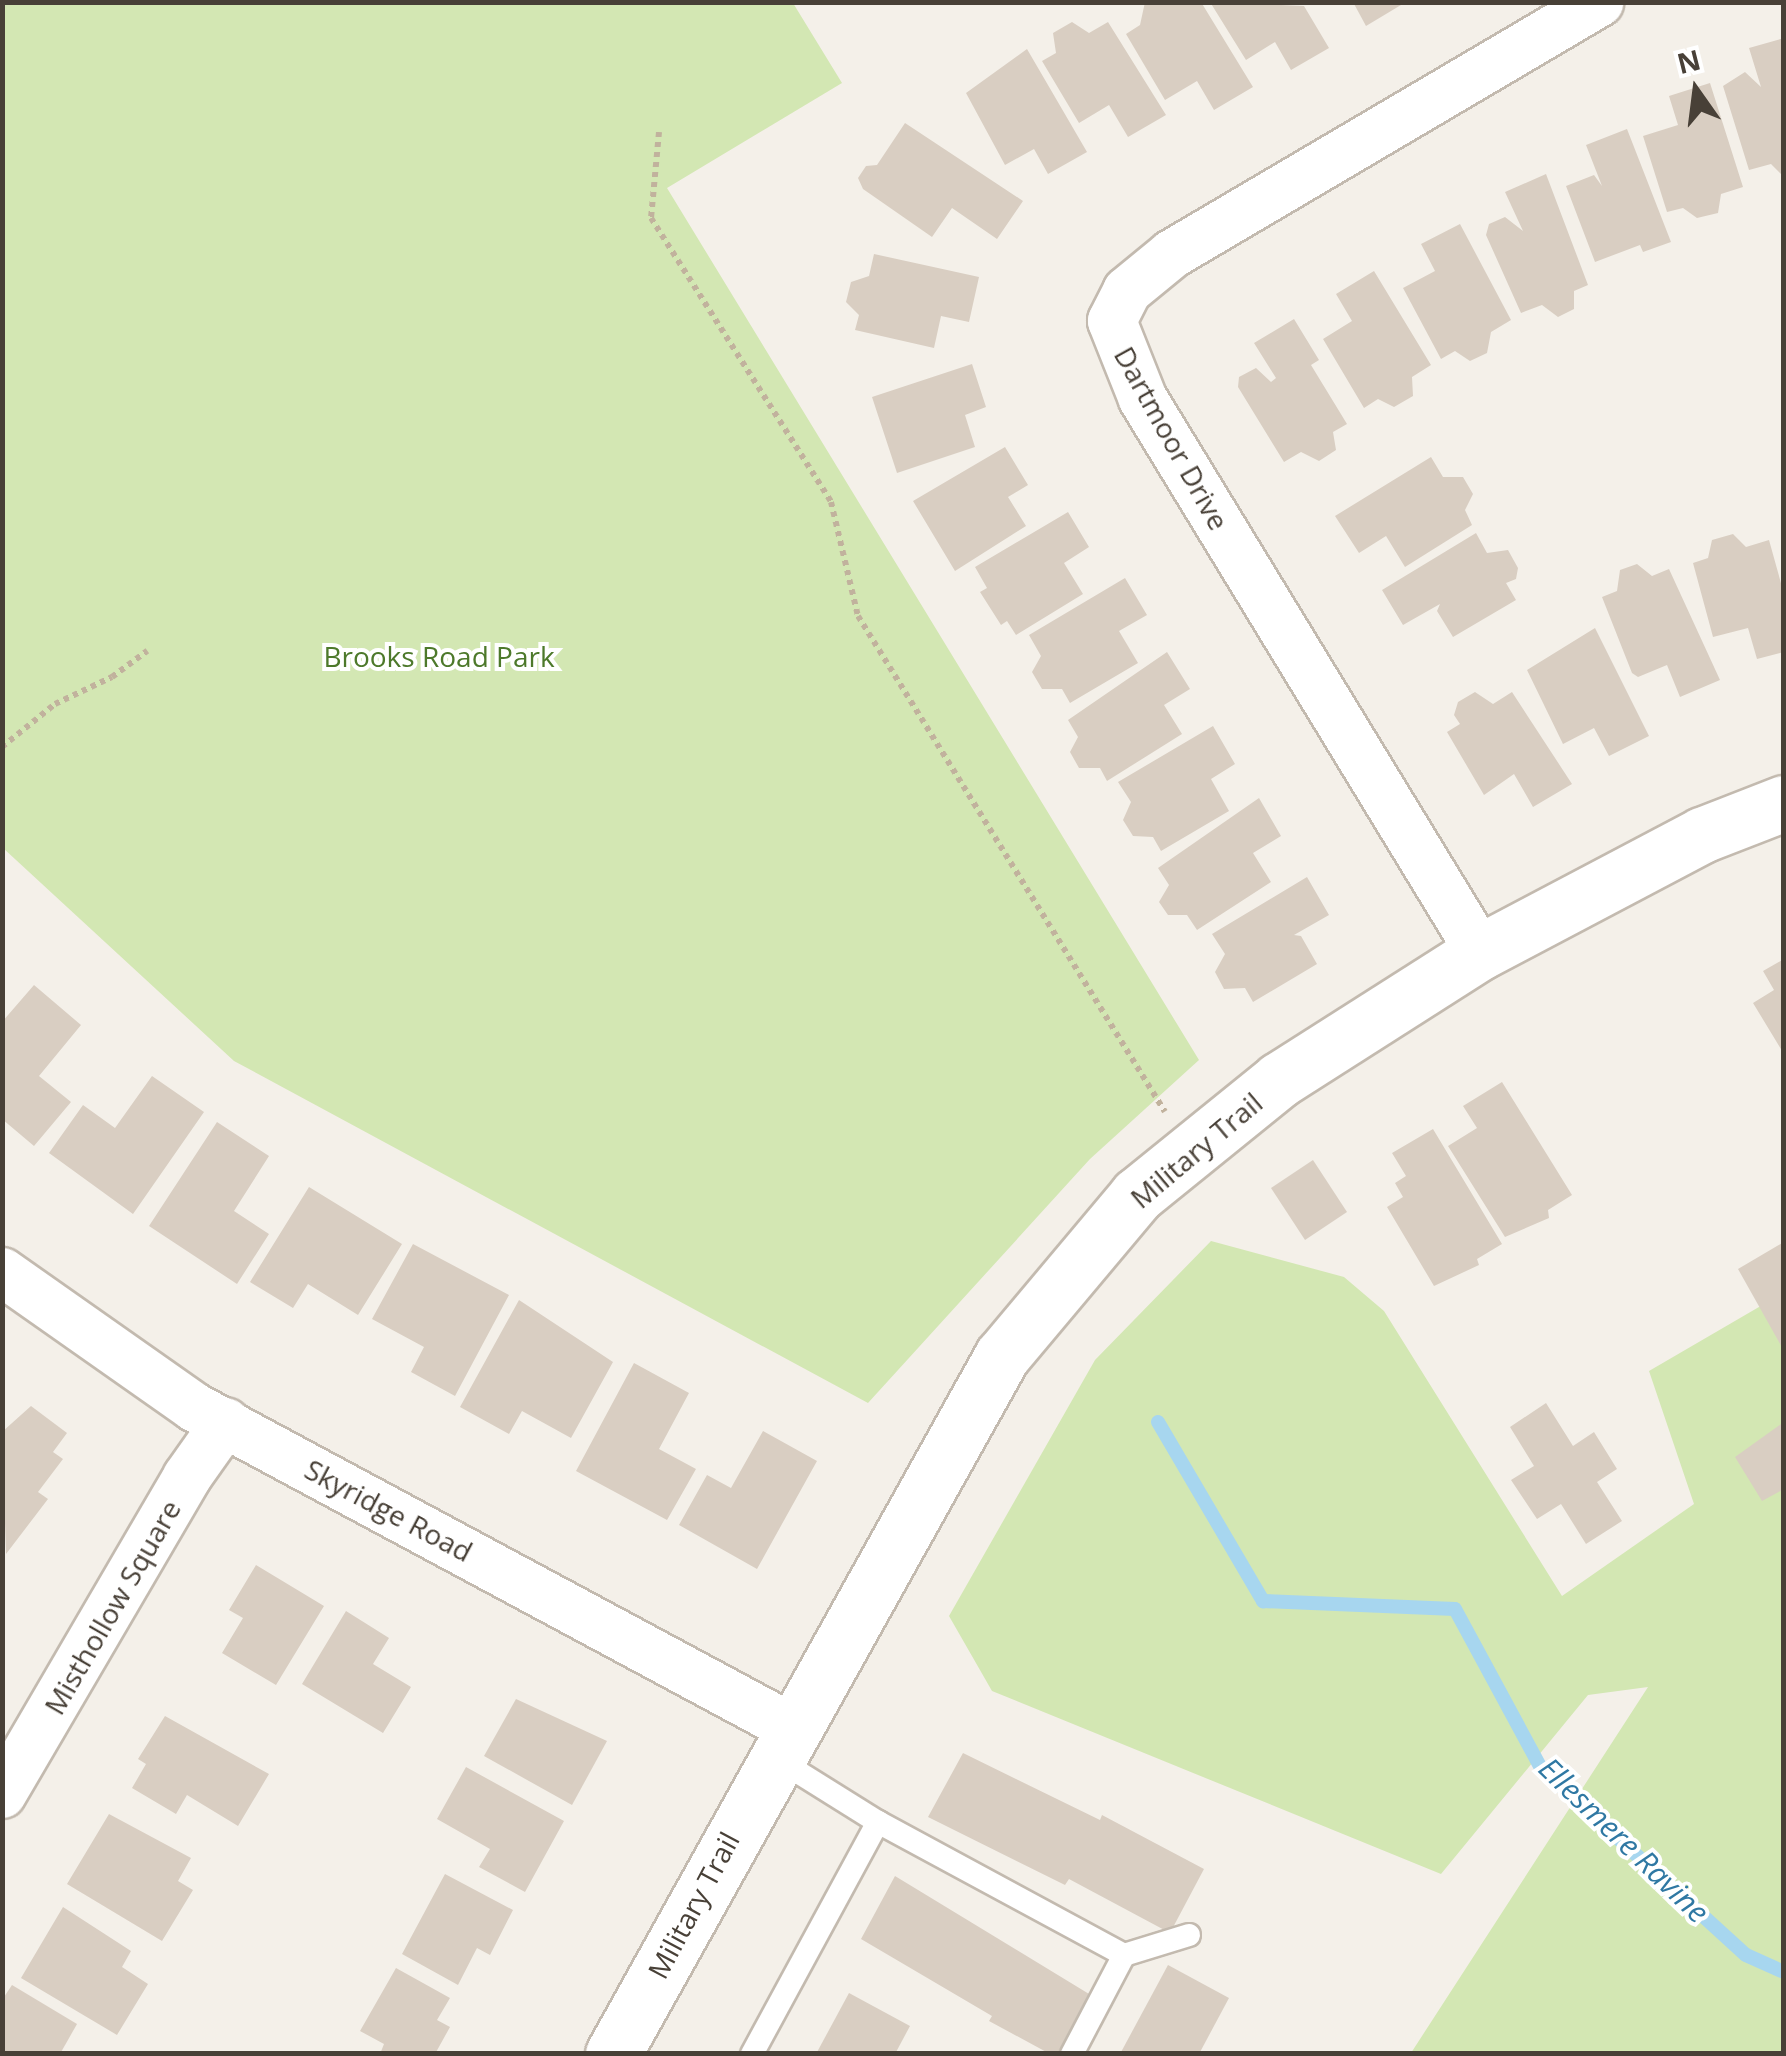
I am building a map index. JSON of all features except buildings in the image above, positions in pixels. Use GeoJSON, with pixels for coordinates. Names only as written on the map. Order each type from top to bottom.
{"type":"FeatureCollection","features":[{"type":"Feature","properties":{"kind":"street","name":"Dartmoor Drive"},"geometry":{"type":"LineString","coordinates":[[1480,952],[1143,399],[1112,321],[1127,291],[1172,254],[1599,2]]}},
{"type":"Feature","properties":{"kind":"street","name":"Military Trail"},"geometry":{"type":"LineString","coordinates":[[614,2054],[782,1742],[1002,1356],[1137,1194],[1279,1080],[1480,952],[1702,835],[1784,803]]}},
{"type":"Feature","properties":{"kind":"street","name":"Skyridge Road"},"geometry":{"type":"LineString","coordinates":[[2,1272],[149,1379],[782,1742]]}},
{"type":"Feature","properties":{"kind":"street","name":"Misthollow Square"},"geometry":{"type":"LineString","coordinates":[[2,1794],[187,1477],[226,1422]]}},
{"type":"Feature","properties":{"kind":"lane"},"geometry":{"type":"LineString","coordinates":[[782,1742],[878,1822],[1124,1954],[1189,1935]]}},
{"type":"Feature","properties":{"kind":"lane"},"geometry":{"type":"LineString","coordinates":[[752,2054],[878,1822]]}},
{"type":"Feature","properties":{"kind":"lane"},"geometry":{"type":"LineString","coordinates":[[1072,2054],[1124,1954]]}},
{"type":"Feature","properties":{"kind":"path"},"geometry":{"type":"LineString","coordinates":[[659,132],[652,218],[831,502],[858,616],[1190,1151]]}},
{"type":"Feature","properties":{"kind":"path"},"geometry":{"type":"LineString","coordinates":[[2,746],[55,704],[112,677],[146,651]]}},
{"type":"Feature","properties":{"kind":"green space","name":"Brooks Road Park"},"geometry":{"type":"Polygon","coordinates":[[[2,3],[793,3],[842,83],[667,188],[1199,1060],[1090,1159],[868,1403],[234,1061],[3,848],[2,3]]]}},
{"type":"Feature","properties":{"kind":"green space"},"geometry":{"type":"Polygon","coordinates":[[[1211,1241],[1344,1277],[1384,1311],[1562,1596],[1694,1504],[1649,1371],[1783,1293],[1783,2053],[1411,2053],[1648,1687],[1588,1695],[1441,1874],[992,1691],[949,1616],[1095,1360],[1211,1241]]]}},
{"type":"Feature","properties":{"kind":"waterway","name":"Ellesmere Ravine"},"geometry":{"type":"LineString","coordinates":[[1158,1422],[1263,1601],[1455,1609],[1541,1768],[1746,1955],[1784,1972]]}}]}
